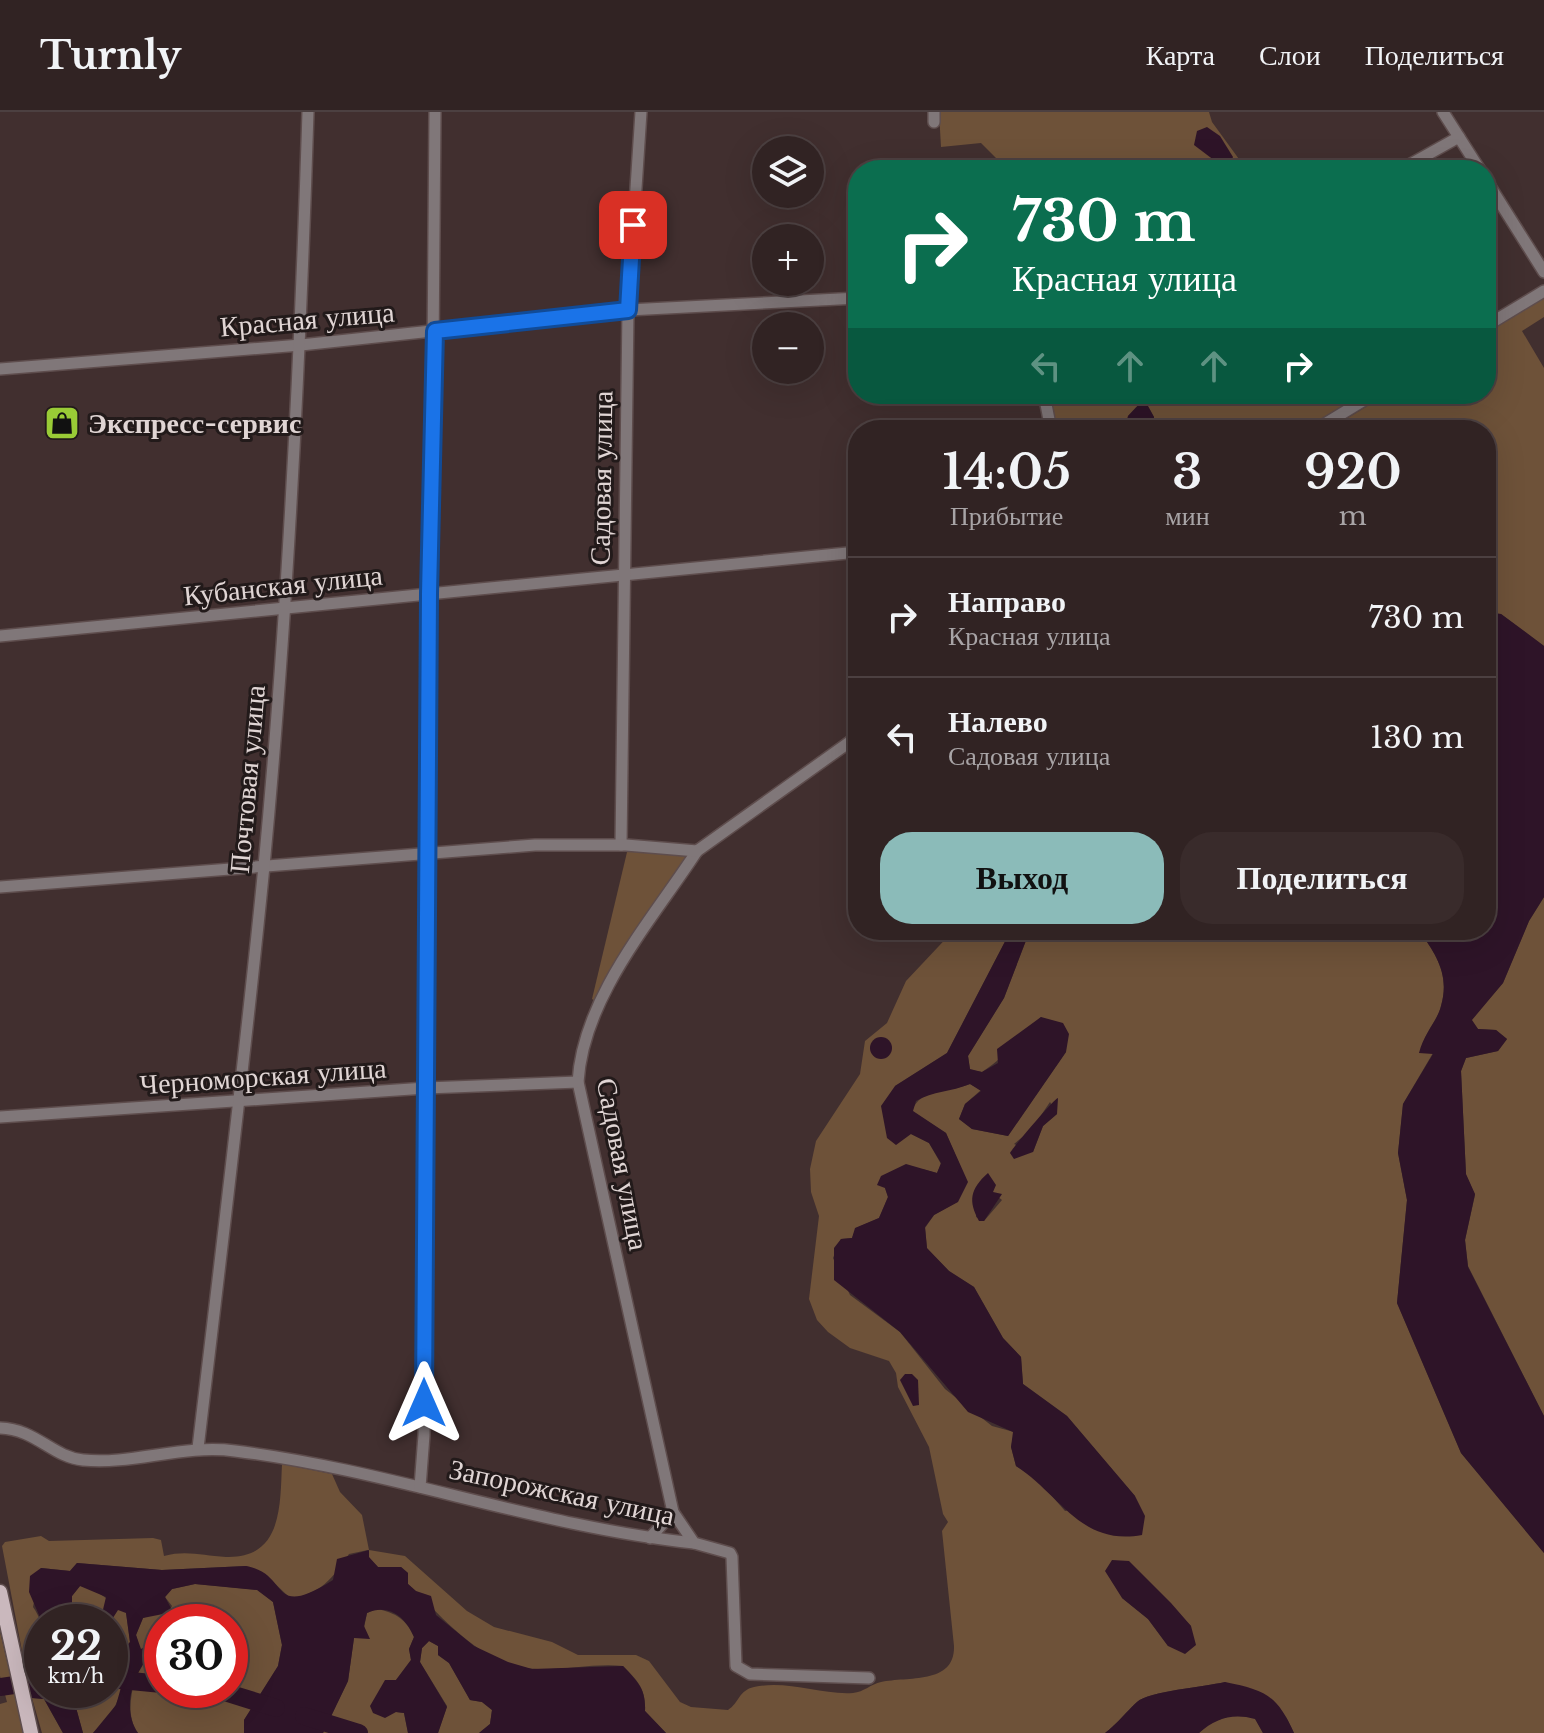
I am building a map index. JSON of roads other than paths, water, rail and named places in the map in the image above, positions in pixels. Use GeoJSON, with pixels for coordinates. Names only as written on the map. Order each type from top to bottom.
{"type":"FeatureCollection","features":[{"type":"Feature","properties":{"kind":"main road"},"geometry":{"type":"LineString","coordinates":[[0,1592],[31,1733]]}},
{"type":"Feature","properties":{"kind":"street","name":"Почтовая улица"},"geometry":{"type":"LineString","coordinates":[[198,1448],[264,864],[285,610],[301,345],[308,112]]}},
{"type":"Feature","properties":{"kind":"street"},"geometry":{"type":"LineString","coordinates":[[420,1487],[424,1435],[435,112]]}},
{"type":"Feature","properties":{"kind":"street","name":"Садовая улица"},"geometry":{"type":"LineString","coordinates":[[621,845],[628,310],[641,112]]}},
{"type":"Feature","properties":{"kind":"street"},"geometry":{"type":"LineString","coordinates":[[1443,112],[1474,160]]}},
{"type":"Feature","properties":{"kind":"street"},"geometry":{"type":"LineString","coordinates":[[1418,160],[1459,137]]}},
{"type":"Feature","properties":{"kind":"street"},"geometry":{"type":"LineString","coordinates":[[1496,196],[1544,272]]}},
{"type":"Feature","properties":{"kind":"street"},"geometry":{"type":"LineString","coordinates":[[1496,320],[1544,291]]}},
{"type":"Feature","properties":{"kind":"street","name":"Красная улица"},"geometry":{"type":"LineString","coordinates":[[0,369],[301,345],[628,310],[848,299]]}},
{"type":"Feature","properties":{"kind":"street"},"geometry":{"type":"LineString","coordinates":[[1331,420],[1358,404]]}},
{"type":"Feature","properties":{"kind":"street","name":"Кубанская улица"},"geometry":{"type":"LineString","coordinates":[[0,636],[848,553]]}},
{"type":"Feature","properties":{"kind":"street"},"geometry":{"type":"LineString","coordinates":[[0,887],[535,845],[621,845],[697,851],[848,743]]}},
{"type":"Feature","properties":{"kind":"street","name":"Садовая улица"},"geometry":{"type":"LineString","coordinates":[[694,1543],[673,1512],[578,1082],[581,1055],[599,1007],[697,851]]}},
{"type":"Feature","properties":{"kind":"street","name":"Черноморская улица"},"geometry":{"type":"LineString","coordinates":[[0,1117],[426,1088],[578,1082]]}},
{"type":"Feature","properties":{"kind":"street","name":"Запорожская улица"},"geometry":{"type":"LineString","coordinates":[[0,1428],[25,1431],[81,1460],[198,1448],[304,1462],[650,1538],[694,1543]]}},
{"type":"Feature","properties":{"kind":"street"},"geometry":{"type":"LineString","coordinates":[[650,1538],[673,1512]]}},
{"type":"Feature","properties":{"kind":"street"},"geometry":{"type":"LineString","coordinates":[[694,1543],[730,1553],[732,1557],[735,1661],[739,1670],[750,1674],[869,1678]]}},
{"type":"Feature","properties":{"kind":"waterway"},"geometry":{"type":"LineString","coordinates":[[128,1681],[144,1682]]}},
{"type":"Feature","properties":{"kind":"waterway"},"geometry":{"type":"LineString","coordinates":[[0,1687],[24,1684]]}},
{"type":"Feature","properties":{"kind":"waterway"},"geometry":{"type":"LineString","coordinates":[[248,1699],[276,1708]]}},
{"type":"Feature","properties":{"kind":"waterway"},"geometry":{"type":"LineString","coordinates":[[304,1716],[359,1733]]}},
{"type":"Feature","properties":{"kind":"place","name":"Экспресс-сервис"},"geometry":{"type":"Point","coordinates":[62,423]}}]}
